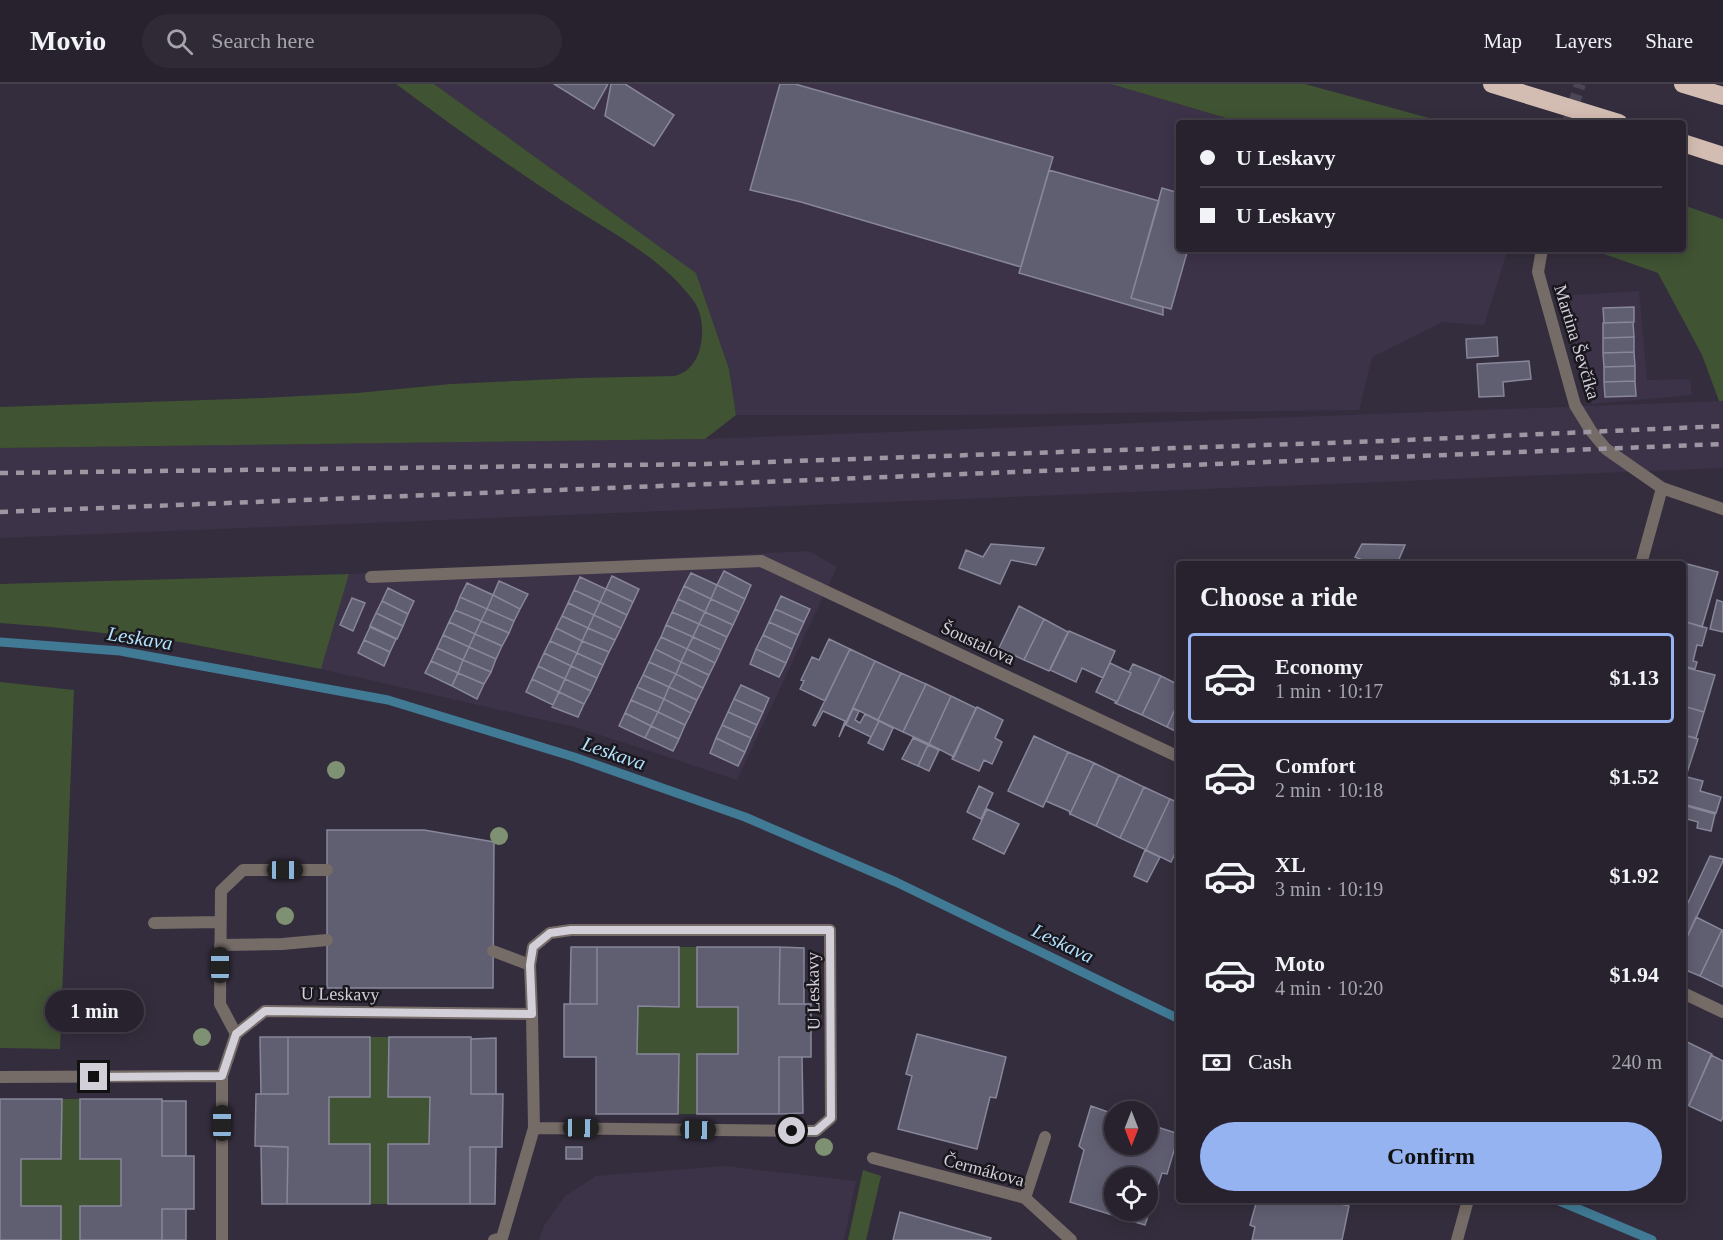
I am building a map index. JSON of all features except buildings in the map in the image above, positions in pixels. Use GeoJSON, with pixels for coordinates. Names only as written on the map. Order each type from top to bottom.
{"type":"FeatureCollection","features":[{"type":"Feature","properties":{"kind":"highway"},"geometry":{"type":"LineString","coordinates":[[1492,84],[1609,120]]}},
{"type":"Feature","properties":{"kind":"highway"},"geometry":{"type":"LineString","coordinates":[[1683,84],[1723,96]]}},
{"type":"Feature","properties":{"kind":"highway"},"geometry":{"type":"LineString","coordinates":[[1686,144],[1723,156]]}},
{"type":"Feature","properties":{"kind":"street","name":"Martina Ševčíka"},"geometry":{"type":"LineString","coordinates":[[1541,252],[1538,272],[1575,405],[1591,431],[1606,449],[1662,488],[1723,509]]}},
{"type":"Feature","properties":{"kind":"street"},"geometry":{"type":"LineString","coordinates":[[1642,561],[1662,488]]}},
{"type":"Feature","properties":{"kind":"street","name":"Šoustalova"},"geometry":{"type":"LineString","coordinates":[[371,577],[761,561],[1176,756]]}},
{"type":"Feature","properties":{"kind":"street"},"geometry":{"type":"LineString","coordinates":[[222,1240],[222,1076],[236,1034],[220,1004],[221,891],[243,870],[327,870]]}},
{"type":"Feature","properties":{"kind":"street"},"geometry":{"type":"LineString","coordinates":[[154,922],[220,922]]}},
{"type":"Feature","properties":{"kind":"street","name":"U Leskavy"},"geometry":{"type":"LineString","coordinates":[[500,1239],[534,1128],[530,965],[533,947],[550,933],[571,930],[830,930],[831,1118],[816,1131],[534,1128]]}},
{"type":"Feature","properties":{"kind":"street"},"geometry":{"type":"LineString","coordinates":[[220,945],[282,944],[327,940]]}},
{"type":"Feature","properties":{"kind":"street"},"geometry":{"type":"LineString","coordinates":[[493,951],[530,965]]}},
{"type":"Feature","properties":{"kind":"street"},"geometry":{"type":"LineString","coordinates":[[1686,994],[1723,1012]]}},
{"type":"Feature","properties":{"kind":"street","name":"U Leskavy"},"geometry":{"type":"LineString","coordinates":[[236,1034],[265,1011],[532,1014]]}},
{"type":"Feature","properties":{"kind":"street"},"geometry":{"type":"LineString","coordinates":[[0,1077],[222,1076]]}},
{"type":"Feature","properties":{"kind":"street"},"geometry":{"type":"LineString","coordinates":[[1025,1198],[1045,1137]]}},
{"type":"Feature","properties":{"kind":"street","name":"Čermákova"},"geometry":{"type":"LineString","coordinates":[[873,1158],[1025,1198],[1071,1240]]}},
{"type":"Feature","properties":{"kind":"street"},"geometry":{"type":"LineString","coordinates":[[1456,1240],[1467,1203]]}},
{"type":"Feature","properties":{"kind":"shaded area"},"geometry":{"type":"Polygon","coordinates":[[[434,84],[1111,84],[1233,120],[1176,120],[1176,252],[1507,252],[1484,325],[1442,322],[1372,357],[1359,410],[736,415],[729,369],[696,273],[434,84]]]}},
{"type":"Feature","properties":{"kind":"shaded area"},"geometry":{"type":"Polygon","coordinates":[[[1639,291],[1647,380],[1690,379],[1692,395],[1592,404],[1561,296],[1639,291]]]}},
{"type":"Feature","properties":{"kind":"shaded area"},"geometry":{"type":"Polygon","coordinates":[[[1723,401],[1723,468],[0,538],[0,448],[705,439],[1723,401]]]}},
{"type":"Feature","properties":{"kind":"shaded area"},"geometry":{"type":"Polygon","coordinates":[[[809,551],[837,567],[737,780],[579,728],[321,669],[349,574],[809,551]]]}},
{"type":"Feature","properties":{"kind":"shaded area"},"geometry":{"type":"Polygon","coordinates":[[[725,1166],[856,1181],[844,1240],[539,1240],[544,1226],[565,1196],[596,1176],[725,1166]]]}},
{"type":"Feature","properties":{"kind":"green space"},"geometry":{"type":"Polygon","coordinates":[[[396,84],[434,84],[696,273],[729,369],[736,415],[705,439],[0,448],[0,407],[263,398],[357,393],[451,384],[674,376],[690,368],[699,352],[702,326],[697,306],[679,283],[646,255],[512,167],[396,84]]]}},
{"type":"Feature","properties":{"kind":"green space"},"geometry":{"type":"Polygon","coordinates":[[[1111,84],[1305,84],[1436,120],[1233,120],[1111,84]]]}},
{"type":"Feature","properties":{"kind":"green space"},"geometry":{"type":"Polygon","coordinates":[[[1686,206],[1723,219],[1723,401],[1719,401],[1702,355],[1658,273],[1598,252],[1686,252],[1686,206]]]}},
{"type":"Feature","properties":{"kind":"green space"},"geometry":{"type":"Polygon","coordinates":[[[349,574],[321,669],[180,642],[0,623],[0,584],[349,574]]]}},
{"type":"Feature","properties":{"kind":"green space"},"geometry":{"type":"Polygon","coordinates":[[[0,682],[74,690],[60,1049],[0,1048],[0,682]]]}},
{"type":"Feature","properties":{"kind":"green space"},"geometry":{"type":"Polygon","coordinates":[[[679,947],[697,947],[697,1006],[738,1007],[738,1054],[697,1054],[697,1114],[678,1114],[678,1054],[637,1054],[638,1006],[678,1007],[679,947]]]}},
{"type":"Feature","properties":{"kind":"green space"},"geometry":{"type":"Polygon","coordinates":[[[370,1037],[389,1037],[388,1096],[430,1097],[429,1144],[388,1144],[388,1204],[370,1204],[329,1144],[329,1097],[370,1096],[370,1037]]]}},
{"type":"Feature","properties":{"kind":"green space"},"geometry":{"type":"Polygon","coordinates":[[[62,1099],[80,1099],[121,1159],[121,1206],[80,1206],[80,1240],[61,1240],[61,1206],[21,1206],[21,1159],[61,1158],[62,1099]]]}},
{"type":"Feature","properties":{"kind":"green space"},"geometry":{"type":"Polygon","coordinates":[[[863,1170],[881,1176],[866,1240],[848,1240],[863,1170]]]}},
{"type":"Feature","properties":{"kind":"waterway","name":"Leskava"},"geometry":{"type":"LineString","coordinates":[[0,642],[120,651],[388,700],[574,757],[745,817],[896,882],[1176,1018]]}},
{"type":"Feature","properties":{"kind":"waterway","name":"Leskava"},"geometry":{"type":"LineString","coordinates":[[1564,1203],[1652,1240]]}},
{"type":"Feature","properties":{"kind":"tunnel"},"geometry":{"type":"LineString","coordinates":[[1569,120],[1580,84]]}},
{"type":"Feature","properties":{"kind":"railway"},"geometry":{"type":"LineString","coordinates":[[0,473],[706,464],[1384,441],[1723,426]]}},
{"type":"Feature","properties":{"kind":"railway"},"geometry":{"type":"LineString","coordinates":[[0,512],[1723,444]]}},
{"type":"Feature","properties":{"kind":"route"},"geometry":{"type":"LineString","coordinates":[[94,1077],[222,1076],[236,1034],[265,1011],[532,1014],[530,965],[533,947],[550,933],[571,930],[830,930],[831,1118],[816,1131],[792,1131]]}}]}
